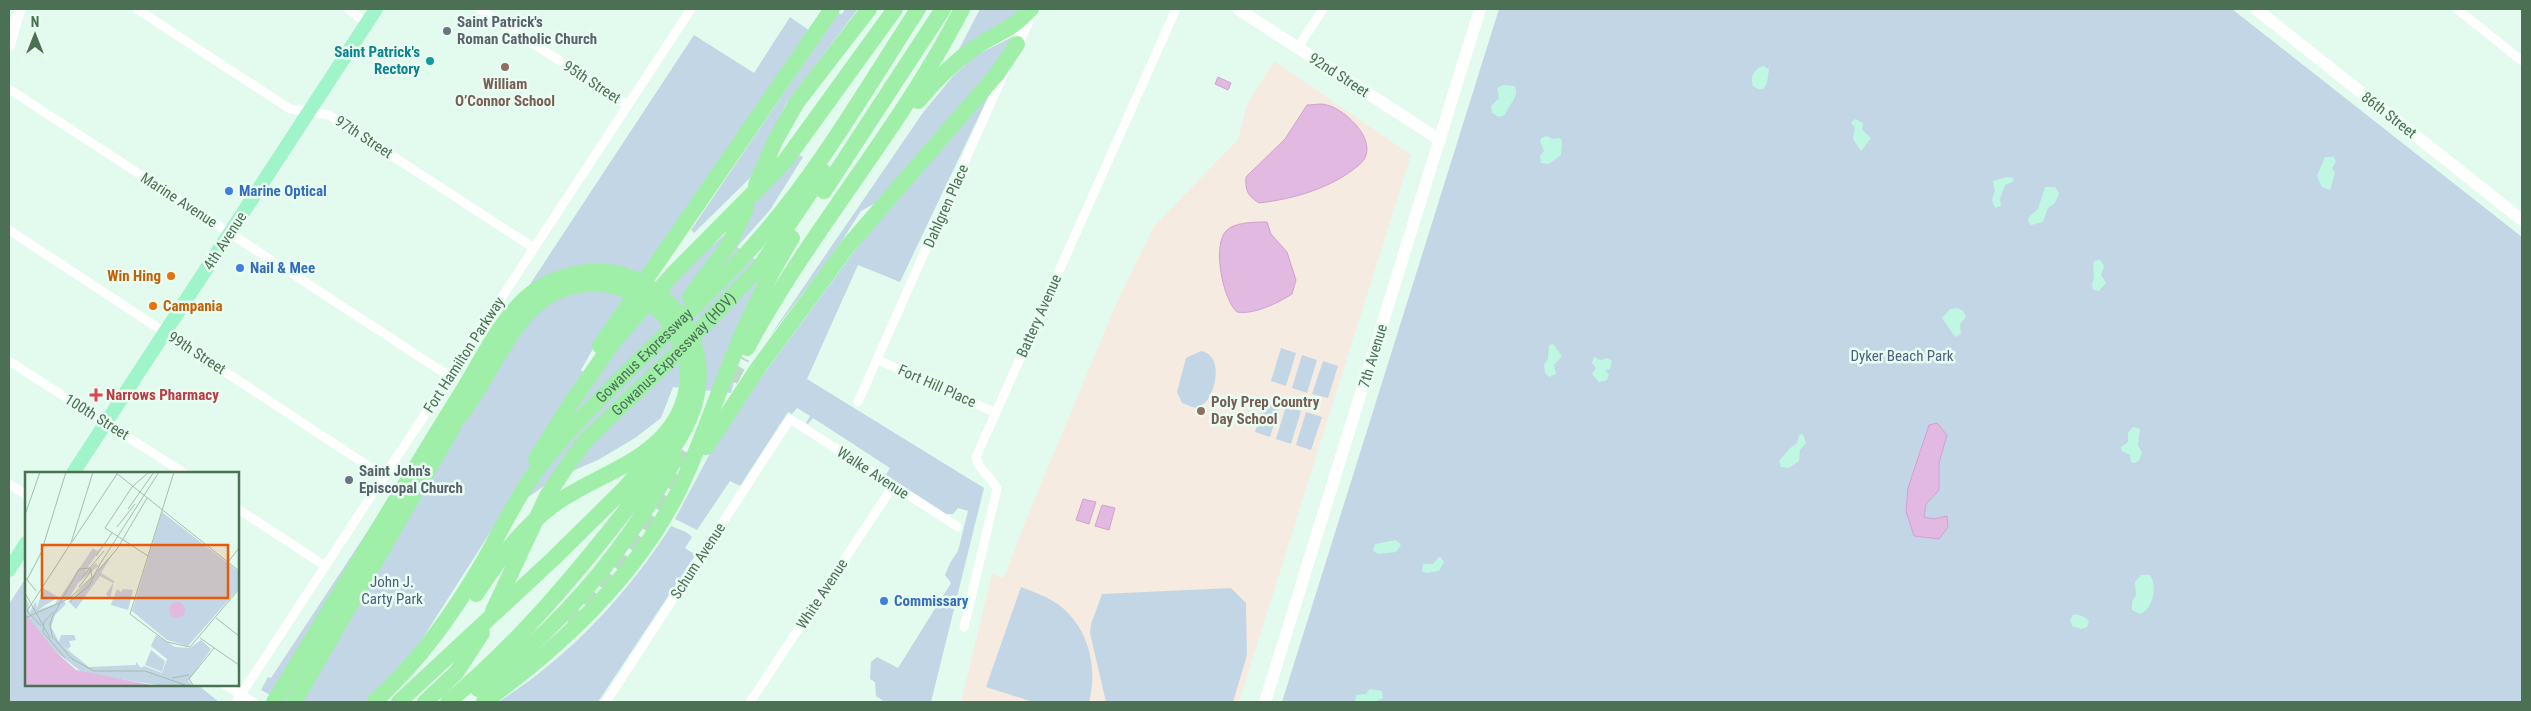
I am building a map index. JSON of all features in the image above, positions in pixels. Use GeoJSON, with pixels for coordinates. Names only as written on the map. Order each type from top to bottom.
{"type":"FeatureCollection","features":[{"type":"Feature","properties":{"kind":"highway"},"geometry":{"type":"LineString","coordinates":[[569,406],[606,334],[766,108],[832,9]]}},
{"type":"Feature","properties":{"kind":"highway"},"geometry":{"type":"LineString","coordinates":[[643,354],[703,281],[730,243],[775,141],[797,102],[869,9]]}},
{"type":"Feature","properties":{"kind":"highway","name":"Gowanus Expressway"},"geometry":{"type":"LineString","coordinates":[[372,702],[425,640],[462,588],[548,437],[614,341],[672,275],[784,161],[895,9]]}},
{"type":"Feature","properties":{"kind":"highway","name":"Gowanus Expressway"},"geometry":{"type":"LineString","coordinates":[[372,702],[403,675],[439,632],[470,584],[524,489],[549,454],[643,354],[732,269],[775,221],[825,152],[918,9]]}},
{"type":"Feature","properties":{"kind":"highway","name":"Gowanus Expressway (HOV)"},"geometry":{"type":"LineString","coordinates":[[425,702],[456,673],[478,641],[547,496],[564,470],[586,440],[675,355],[759,268],[806,200],[930,9]]}},
{"type":"Feature","properties":{"kind":"highway"},"geometry":{"type":"LineString","coordinates":[[675,498],[692,462],[732,358],[776,267],[901,71],[943,9]]}},
{"type":"Feature","properties":{"kind":"highway"},"geometry":{"type":"LineString","coordinates":[[742,357],[796,269],[920,85],[962,9]]}},
{"type":"Feature","properties":{"kind":"highway"},"geometry":{"type":"LineString","coordinates":[[882,143],[920,98],[953,66],[974,48],[1008,30],[1031,9]]}},
{"type":"Feature","properties":{"kind":"highway"},"geometry":{"type":"LineString","coordinates":[[484,702],[564,636],[601,600],[644,546],[758,368],[872,215],[997,74],[1018,44]]}},
{"type":"Feature","properties":{"kind":"highway"},"geometry":{"type":"LineString","coordinates":[[434,437],[463,384],[507,312],[531,288],[555,274],[573,269],[593,267],[621,270],[639,276],[664,291],[679,305],[697,336],[704,370],[703,389],[698,411],[662,485],[640,518],[581,596],[551,627],[501,671],[460,702]]}},
{"type":"Feature","properties":{"kind":"highway"},"geometry":{"type":"LineString","coordinates":[[274,702],[434,437],[512,314],[528,296],[557,279],[575,274],[602,272],[621,275],[639,282],[669,302],[682,319],[693,340],[699,370],[696,398],[689,418],[670,451],[624,513],[541,612],[486,670],[448,702]]}},
{"type":"Feature","properties":{"kind":"highway"},"geometry":{"type":"LineString","coordinates":[[294,702],[519,316],[540,296],[568,282],[590,279],[612,280],[645,293],[672,317],[688,350],[692,377],[690,396],[682,418],[668,438],[623,490],[554,558],[399,702]]}},
{"type":"Feature","properties":{"kind":"highway"},"geometry":{"type":"LineString","coordinates":[[384,702],[407,681],[453,628],[503,554],[520,534],[553,505],[601,479],[644,452],[663,436],[677,416],[684,396],[687,376],[683,351],[668,321],[643,297],[621,287],[603,284],[571,287],[542,300],[526,316],[474,400],[458,418]]}},
{"type":"Feature","properties":{"kind":"main road","name":"4th Avenue"},"geometry":{"type":"LineString","coordinates":[[73,472],[376,9]]}},
{"type":"Feature","properties":{"kind":"main road","name":"Dahlgren Place"},"geometry":{"type":"LineString","coordinates":[[1018,44],[1031,9]]}},
{"type":"Feature","properties":{"kind":"main road","name":"92nd Street"},"geometry":{"type":"LineString","coordinates":[[1238,9],[1440,140]]}},
{"type":"Feature","properties":{"kind":"main road","name":"7th Avenue"},"geometry":{"type":"LineString","coordinates":[[1265,702],[1480,9]]}},
{"type":"Feature","properties":{"kind":"main road","name":"86th Street"},"geometry":{"type":"LineString","coordinates":[[2259,10],[2522,220]]}},
{"type":"Feature","properties":{"kind":"main road"},"geometry":{"type":"LineString","coordinates":[[9,570],[25,549]]}},
{"type":"Feature","properties":{"kind":"street"},"geometry":{"type":"LineString","coordinates":[[9,46],[20,9]]}},
{"type":"Feature","properties":{"kind":"street","name":"97th Street"},"geometry":{"type":"LineString","coordinates":[[137,9],[290,109],[329,115],[534,248]]}},
{"type":"Feature","properties":{"kind":"street"},"geometry":{"type":"LineString","coordinates":[[348,9],[367,24]]}},
{"type":"Feature","properties":{"kind":"street","name":"95th Street"},"geometry":{"type":"LineString","coordinates":[[480,9],[628,105]]}},
{"type":"Feature","properties":{"kind":"street","name":"Fort Hamilton Parkway"},"geometry":{"type":"LineString","coordinates":[[238,699],[691,9]]}},
{"type":"Feature","properties":{"kind":"street","name":"Battery Avenue"},"geometry":{"type":"LineString","coordinates":[[964,627],[997,489],[994,482],[977,464],[976,457],[1176,9]]}},
{"type":"Feature","properties":{"kind":"street"},"geometry":{"type":"LineString","coordinates":[[1298,48],[1323,9]]}},
{"type":"Feature","properties":{"kind":"street"},"geometry":{"type":"LineString","coordinates":[[2456,9],[2522,61]]}},
{"type":"Feature","properties":{"kind":"street","name":"Dahlgren Place"},"geometry":{"type":"LineString","coordinates":[[858,402],[1018,44]]}},
{"type":"Feature","properties":{"kind":"street","name":"Marine Avenue"},"geometry":{"type":"LineString","coordinates":[[9,88],[449,376]]}},
{"type":"Feature","properties":{"kind":"street","name":"99th Street"},"geometry":{"type":"LineString","coordinates":[[9,230],[385,477]]}},
{"type":"Feature","properties":{"kind":"street","name":"Fort Hill Place"},"geometry":{"type":"LineString","coordinates":[[878,360],[996,413]]}},
{"type":"Feature","properties":{"kind":"street","name":"100th Street"},"geometry":{"type":"LineString","coordinates":[[9,362],[181,472]]}},
{"type":"Feature","properties":{"kind":"street","name":"Walke Avenue"},"geometry":{"type":"LineString","coordinates":[[790,419],[958,527]]}},
{"type":"Feature","properties":{"kind":"street","name":"Schum Avenue"},"geometry":{"type":"LineString","coordinates":[[606,702],[790,419]]}},
{"type":"Feature","properties":{"kind":"street"},"geometry":{"type":"LineString","coordinates":[[9,484],[25,494]]}},
{"type":"Feature","properties":{"kind":"street","name":"White Avenue"},"geometry":{"type":"LineString","coordinates":[[750,702],[893,486]]}},
{"type":"Feature","properties":{"kind":"street"},"geometry":{"type":"LineString","coordinates":[[239,510],[325,566]]}},
{"type":"Feature","properties":{"kind":"street"},"geometry":{"type":"LineString","coordinates":[[226,686],[238,699],[253,702]]}},
{"type":"Feature","properties":{"kind":"shaded area","name":"Poly Prep Country Day School"},"geometry":{"type":"Polygon","coordinates":[[[1274,61],[1411,155],[1239,702],[961,702],[992,574],[1004,578],[1026,520],[1117,302],[1154,226],[1238,140],[1247,105],[1274,61]]]}},
{"type":"Feature","properties":{"kind":"shaded area"},"geometry":{"type":"Polygon","coordinates":[[[1218,77],[1231,83],[1228,90],[1215,84],[1218,77]]]}},
{"type":"Feature","properties":{"kind":"shaded area"},"geometry":{"type":"Polygon","coordinates":[[[1307,105],[1327,105],[1335,108],[1352,121],[1360,129],[1365,139],[1367,148],[1365,157],[1359,165],[1348,173],[1325,186],[1286,199],[1259,203],[1248,193],[1246,177],[1285,139],[1307,105]]]}},
{"type":"Feature","properties":{"kind":"shaded area"},"geometry":{"type":"Polygon","coordinates":[[[1267,222],[1271,234],[1287,252],[1296,280],[1292,294],[1258,310],[1237,312],[1227,296],[1221,273],[1220,248],[1222,238],[1226,231],[1234,226],[1245,223],[1267,222]]]}},
{"type":"Feature","properties":{"kind":"shaded area"},"geometry":{"type":"Polygon","coordinates":[[[1937,423],[1947,435],[1939,463],[1939,490],[1926,504],[1924,517],[1934,519],[1947,516],[1948,527],[1939,539],[1914,536],[1906,511],[1908,488],[1929,425],[1937,423]]]}},
{"type":"Feature","properties":{"kind":"shaded area"},"geometry":{"type":"Polygon","coordinates":[[[1083,499],[1096,502],[1089,524],[1076,520],[1083,499]]]}},
{"type":"Feature","properties":{"kind":"shaded area"},"geometry":{"type":"Polygon","coordinates":[[[1102,505],[1115,508],[1109,530],[1095,526],[1102,505]]]}},
{"type":"Feature","properties":{"kind":"green space"},"geometry":{"type":"Polygon","coordinates":[[[845,9],[858,9],[786,104],[752,176],[694,233],[691,230],[838,13],[842,14],[845,9]]]}},
{"type":"Feature","properties":{"kind":"green space"},"geometry":{"type":"Polygon","coordinates":[[[980,9],[1021,9],[1011,23],[957,53],[980,9]]]}},
{"type":"Feature","properties":{"kind":"green space","name":"Dyker Beach Park"},"geometry":{"type":"Polygon","coordinates":[[[1499,9],[2232,9],[2522,237],[2522,702],[1282,702],[1499,9]]]}},
{"type":"Feature","properties":{"kind":"green space","name":"John J. Carty Park"},"geometry":{"type":"Polygon","coordinates":[[[790,17],[810,31],[602,333],[581,370],[592,382],[612,352],[685,270],[723,236],[772,184],[797,154],[803,157],[770,210],[737,247],[765,266],[731,393],[673,387],[661,418],[635,438],[598,460],[554,479],[500,517],[382,702],[284,702],[261,690],[268,677],[271,678],[694,35],[754,73],[790,17]]]}},
{"type":"Feature","properties":{"kind":"green space"},"geometry":{"type":"Polygon","coordinates":[[[1016,35],[999,64],[879,201],[861,211],[836,250],[768,339],[922,114],[953,76],[975,56],[1016,35]]]}},
{"type":"Feature","properties":{"kind":"green space"},"geometry":{"type":"Polygon","coordinates":[[[989,95],[900,282],[858,265],[807,379],[984,488],[931,702],[885,702],[876,696],[875,682],[870,679],[871,662],[877,657],[898,668],[951,583],[945,575],[958,551],[968,511],[958,508],[953,514],[946,514],[886,475],[890,468],[813,418],[808,424],[806,423],[810,416],[797,408],[792,414],[788,412],[740,486],[730,481],[697,530],[675,519],[723,429],[876,222],[989,95]]]}},
{"type":"Feature","properties":{"kind":"green space"},"geometry":{"type":"Polygon","coordinates":[[[1281,348],[1296,353],[1286,386],[1271,381],[1281,348]]]}},
{"type":"Feature","properties":{"kind":"green space"},"geometry":{"type":"Polygon","coordinates":[[[1201,351],[1212,358],[1216,371],[1214,386],[1208,399],[1204,404],[1195,408],[1182,403],[1177,392],[1186,358],[1201,351]]]}},
{"type":"Feature","properties":{"kind":"green space"},"geometry":{"type":"Polygon","coordinates":[[[1302,355],[1317,360],[1307,393],[1292,388],[1302,355]]]}},
{"type":"Feature","properties":{"kind":"green space"},"geometry":{"type":"Polygon","coordinates":[[[1323,361],[1338,366],[1328,398],[1312,394],[1323,361]]]}},
{"type":"Feature","properties":{"kind":"green space"},"geometry":{"type":"Polygon","coordinates":[[[1265,399],[1280,404],[1270,437],[1255,432],[1265,399]]]}},
{"type":"Feature","properties":{"kind":"green space"},"geometry":{"type":"Polygon","coordinates":[[[1286,406],[1301,411],[1291,444],[1276,439],[1286,406]]]}},
{"type":"Feature","properties":{"kind":"green space"},"geometry":{"type":"Polygon","coordinates":[[[1306,412],[1322,417],[1311,450],[1296,445],[1306,412]]]}},
{"type":"Feature","properties":{"kind":"green space"},"geometry":{"type":"Polygon","coordinates":[[[671,526],[686,532],[692,537],[685,548],[694,554],[694,557],[598,702],[498,702],[548,666],[594,623],[636,576],[671,526]]]}},
{"type":"Feature","properties":{"kind":"green space"},"geometry":{"type":"Polygon","coordinates":[[[25,581],[25,686],[199,686],[219,702],[9,702],[9,604],[25,581]]]}},
{"type":"Feature","properties":{"kind":"green space"},"geometry":{"type":"Polygon","coordinates":[[[1021,587],[1055,602],[1078,625],[1089,649],[1091,662],[1092,689],[1089,702],[1033,702],[986,687],[1021,587]]]}},
{"type":"Feature","properties":{"kind":"green space"},"geometry":{"type":"Polygon","coordinates":[[[1231,588],[1246,603],[1247,655],[1233,702],[1106,702],[1090,633],[1091,624],[1102,594],[1231,588]]]}},
{"type":"Feature","properties":{"kind":"sand"},"geometry":{"type":"Polygon","coordinates":[[[1763,66],[1769,69],[1767,83],[1763,89],[1758,89],[1753,86],[1752,77],[1757,69],[1763,66]]]}},
{"type":"Feature","properties":{"kind":"sand"},"geometry":{"type":"Polygon","coordinates":[[[1503,85],[1514,86],[1516,93],[1505,115],[1499,117],[1492,113],[1491,106],[1499,98],[1497,88],[1503,85]]]}},
{"type":"Feature","properties":{"kind":"sand"},"geometry":{"type":"Polygon","coordinates":[[[1855,119],[1863,123],[1862,130],[1871,138],[1861,151],[1853,139],[1855,128],[1851,123],[1855,119]]]}},
{"type":"Feature","properties":{"kind":"sand"},"geometry":{"type":"Polygon","coordinates":[[[1547,136],[1552,139],[1560,138],[1562,141],[1561,155],[1549,164],[1541,163],[1540,156],[1544,151],[1540,141],[1541,138],[1547,136]]]}},
{"type":"Feature","properties":{"kind":"sand"},"geometry":{"type":"Polygon","coordinates":[[[2325,157],[2334,157],[2336,162],[2332,168],[2335,173],[2330,190],[2322,187],[2317,176],[2325,157]]]}},
{"type":"Feature","properties":{"kind":"sand"},"geometry":{"type":"Polygon","coordinates":[[[2007,177],[2013,178],[2014,181],[2005,185],[2000,199],[2001,206],[1995,208],[1992,200],[1995,190],[1993,181],[2007,177]]]}},
{"type":"Feature","properties":{"kind":"sand"},"geometry":{"type":"Polygon","coordinates":[[[2045,187],[2055,187],[2059,193],[2055,203],[2048,208],[2043,222],[2031,225],[2028,222],[2029,217],[2038,209],[2045,187]]]}},
{"type":"Feature","properties":{"kind":"sand"},"geometry":{"type":"Polygon","coordinates":[[[2100,260],[2104,266],[2101,275],[2106,283],[2099,291],[2093,290],[2092,284],[2094,261],[2100,260]]]}},
{"type":"Feature","properties":{"kind":"sand"},"geometry":{"type":"Polygon","coordinates":[[[1957,308],[1963,311],[1966,317],[1960,324],[1961,334],[1955,337],[1942,318],[1950,309],[1957,308]]]}},
{"type":"Feature","properties":{"kind":"sand"},"geometry":{"type":"Polygon","coordinates":[[[1553,344],[1562,356],[1554,365],[1556,374],[1549,377],[1545,373],[1544,365],[1548,359],[1549,345],[1553,344]]]}},
{"type":"Feature","properties":{"kind":"sand"},"geometry":{"type":"Polygon","coordinates":[[[1594,357],[1600,360],[1607,358],[1612,361],[1610,369],[1605,370],[1609,375],[1607,380],[1599,382],[1592,374],[1596,368],[1592,363],[1594,357]]]}},
{"type":"Feature","properties":{"kind":"sand"},"geometry":{"type":"Polygon","coordinates":[[[2133,427],[2140,429],[2138,445],[2142,453],[2139,460],[2135,463],[2131,462],[2130,455],[2122,451],[2121,447],[2128,442],[2128,433],[2133,427]]]}},
{"type":"Feature","properties":{"kind":"sand"},"geometry":{"type":"Polygon","coordinates":[[[1803,434],[1806,443],[1800,450],[1799,461],[1789,468],[1781,467],[1779,461],[1797,443],[1799,435],[1803,434]]]}},
{"type":"Feature","properties":{"kind":"sand"},"geometry":{"type":"Polygon","coordinates":[[[1396,540],[1401,545],[1396,552],[1378,554],[1373,550],[1375,544],[1396,540]]]}},
{"type":"Feature","properties":{"kind":"sand"},"geometry":{"type":"Polygon","coordinates":[[[1440,556],[1444,562],[1439,571],[1426,573],[1422,571],[1423,564],[1433,564],[1440,556]]]}},
{"type":"Feature","properties":{"kind":"sand"},"geometry":{"type":"Polygon","coordinates":[[[2141,575],[2150,575],[2154,591],[2148,607],[2140,614],[2132,610],[2132,602],[2136,595],[2135,582],[2141,575]]]}},
{"type":"Feature","properties":{"kind":"sand"},"geometry":{"type":"Polygon","coordinates":[[[2073,615],[2079,615],[2089,621],[2087,627],[2081,629],[2072,626],[2070,620],[2073,615]]]}},
{"type":"Feature","properties":{"kind":"sand"},"geometry":{"type":"Polygon","coordinates":[[[1370,689],[1382,691],[1383,698],[1377,701],[1355,702],[1356,695],[1366,694],[1370,689]]]}},
{"type":"Feature","properties":{"kind":"tunnel"},"geometry":{"type":"LineString","coordinates":[[730,380],[742,357]]}},
{"type":"Feature","properties":{"kind":"tunnel"},"geometry":{"type":"LineString","coordinates":[[568,622],[604,583],[635,541],[690,451]]}},
{"type":"Feature","properties":{"kind":"place","name":"Saint Patrick's Roman Catholic Church"},"geometry":{"type":"Point","coordinates":[447,31]}},
{"type":"Feature","properties":{"kind":"place","name":"Saint Patrick's Rectory"},"geometry":{"type":"Point","coordinates":[430,61]}},
{"type":"Feature","properties":{"kind":"place","name":"William O’Connor School"},"geometry":{"type":"Point","coordinates":[505,67]}},
{"type":"Feature","properties":{"kind":"place","name":"Marine Optical"},"geometry":{"type":"Point","coordinates":[229,191]}},
{"type":"Feature","properties":{"kind":"place","name":"Nail & Mee"},"geometry":{"type":"Point","coordinates":[240,268]}},
{"type":"Feature","properties":{"kind":"place","name":"Win Hing"},"geometry":{"type":"Point","coordinates":[171,276]}},
{"type":"Feature","properties":{"kind":"place","name":"Campania"},"geometry":{"type":"Point","coordinates":[153,306]}},
{"type":"Feature","properties":{"kind":"place","name":"Narrows Pharmacy"},"geometry":{"type":"Point","coordinates":[96,395]}},
{"type":"Feature","properties":{"kind":"place","name":"Poly Prep Country Day School"},"geometry":{"type":"Point","coordinates":[1201,411]}},
{"type":"Feature","properties":{"kind":"place","name":"Saint John's Episcopal Church"},"geometry":{"type":"Point","coordinates":[349,480]}},
{"type":"Feature","properties":{"kind":"place","name":"Commissary"},"geometry":{"type":"Point","coordinates":[884,601]}}]}
